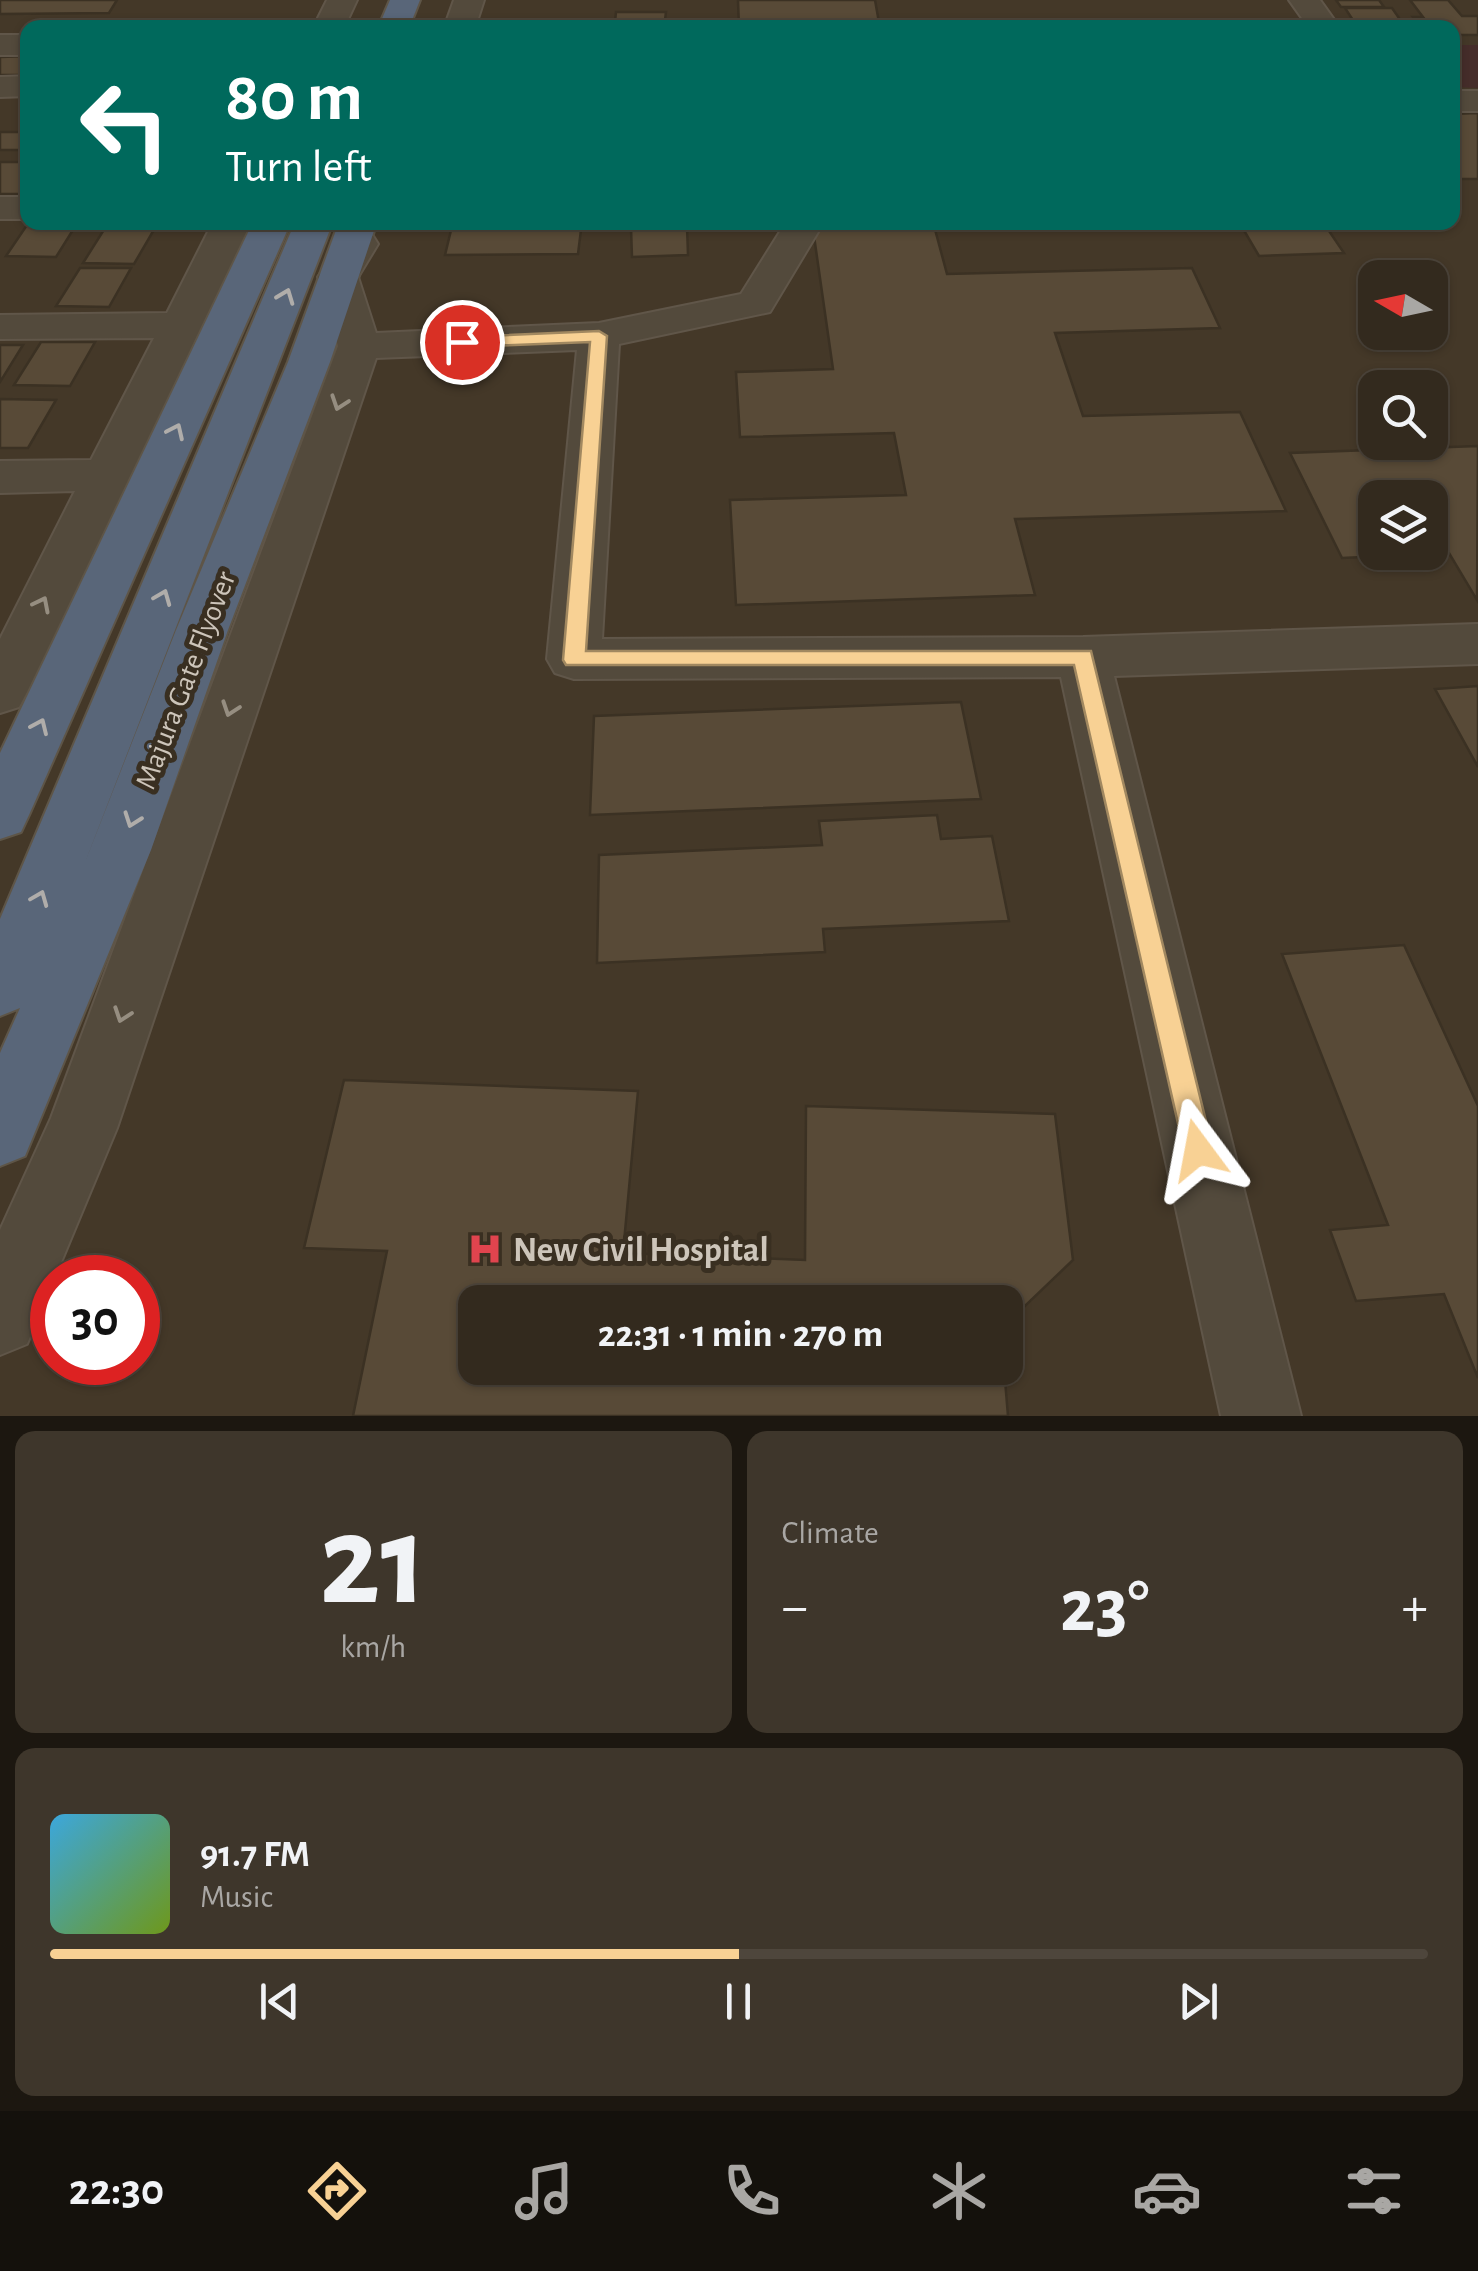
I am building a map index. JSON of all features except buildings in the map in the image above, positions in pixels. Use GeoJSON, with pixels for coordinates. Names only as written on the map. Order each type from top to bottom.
{"type":"FeatureCollection","features":[{"type":"Feature","properties":{"kind":"highway"},"geometry":{"type":"LineString","coordinates":[[0,815],[268,230]]}},
{"type":"Feature","properties":{"kind":"highway","name":"Majura Gate Flyover"},"geometry":{"type":"LineString","coordinates":[[0,986],[33,917],[311,230]]}},
{"type":"Feature","properties":{"kind":"highway","name":"Majura Gate Flyover"},"geometry":{"type":"LineString","coordinates":[[0,1132],[121,850],[202,630],[309,362],[355,230]]}},
{"type":"Feature","properties":{"kind":"street"},"geometry":{"type":"LineString","coordinates":[[3,676],[184,325],[228,230]]}},
{"type":"Feature","properties":{"kind":"street"},"geometry":{"type":"LineString","coordinates":[[0,1318],[82,1128],[359,346],[338,276],[368,230]]}},
{"type":"Feature","properties":{"kind":"street"},"geometry":{"type":"LineString","coordinates":[[359,346],[599,336],[756,303],[800,230]]}},
{"type":"Feature","properties":{"kind":"street"},"geometry":{"type":"LineString","coordinates":[[0,327],[184,325]]}},
{"type":"Feature","properties":{"kind":"street"},"geometry":{"type":"LineString","coordinates":[[599,336],[574,660],[1083,657],[1478,644]]}},
{"type":"Feature","properties":{"kind":"street"},"geometry":{"type":"LineString","coordinates":[[0,477],[107,475]]}},
{"type":"Feature","properties":{"kind":"street"},"geometry":{"type":"LineString","coordinates":[[1083,657],[1261,1416]]}},
{"type":"Feature","properties":{"kind":"shaded area"},"geometry":{"type":"Polygon","coordinates":[[[1460,45],[1478,45],[1478,88],[1460,87],[1460,45]]]}},
{"type":"Feature","properties":{"kind":"place","name":"New Civil Hospital"},"geometry":{"type":"Point","coordinates":[485,1249]}},
{"type":"Feature","properties":{"kind":"route"},"geometry":{"type":"LineString","coordinates":[[462,342],[599,336],[574,660],[1083,657],[1198,1150]]}}]}
